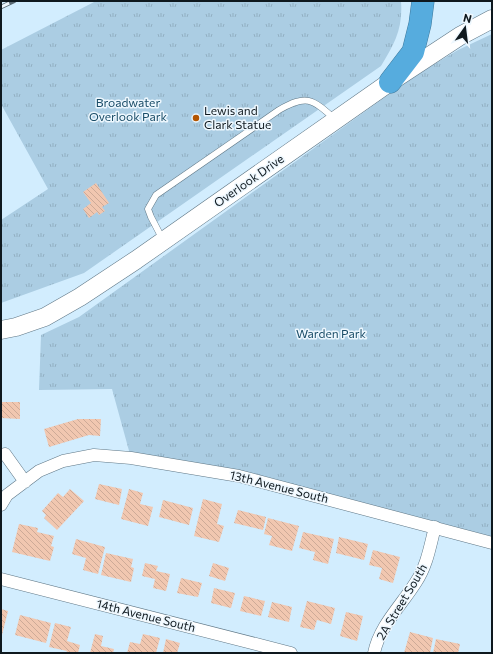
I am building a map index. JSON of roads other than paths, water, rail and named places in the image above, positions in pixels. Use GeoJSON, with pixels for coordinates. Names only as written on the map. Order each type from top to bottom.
{"type":"FeatureCollection","features":[{"type":"Feature","properties":{"kind":"highway"},"geometry":{"type":"LineString","coordinates":[[390,82],[413,52],[420,24],[423,1]]}},
{"type":"Feature","properties":{"kind":"main road","name":"Overlook Drive"},"geometry":{"type":"LineString","coordinates":[[1,330],[16,327],[45,317],[80,297],[163,241],[390,82],[460,36],[492,20]]}},
{"type":"Feature","properties":{"kind":"street"},"geometry":{"type":"LineString","coordinates":[[5,454],[25,482]]}},
{"type":"Feature","properties":{"kind":"street","name":"13th Avenue South"},"geometry":{"type":"LineString","coordinates":[[1,504],[7,495],[39,471],[63,461],[94,455],[131,458],[239,476],[492,542]]}},
{"type":"Feature","properties":{"kind":"street","name":"2A Street South"},"geometry":{"type":"LineString","coordinates":[[374,653],[386,624],[416,583],[425,566],[435,527]]}},
{"type":"Feature","properties":{"kind":"street","name":"14th Avenue South"},"geometry":{"type":"LineString","coordinates":[[1,579],[291,653]]}},
{"type":"Feature","properties":{"kind":"lane"},"geometry":{"type":"LineString","coordinates":[[163,241],[148,209],[156,195],[279,110],[299,101],[311,102],[322,108],[336,120]]}},
{"type":"Feature","properties":{"kind":"railway"},"geometry":{"type":"LineString","coordinates":[[1,7],[14,1]]}},
{"type":"Feature","properties":{"kind":"place","name":"Lewis and Clark Statue"},"geometry":{"type":"Point","coordinates":[196,118]}},
{"type":"Feature","properties":{"kind":"park label","name":"Broadwater Overlook Park"},"geometry":{"type":"Point","coordinates":[128,110]}},
{"type":"Feature","properties":{"kind":"park label","name":"Warden Park"},"geometry":{"type":"Point","coordinates":[331,334]}}]}
